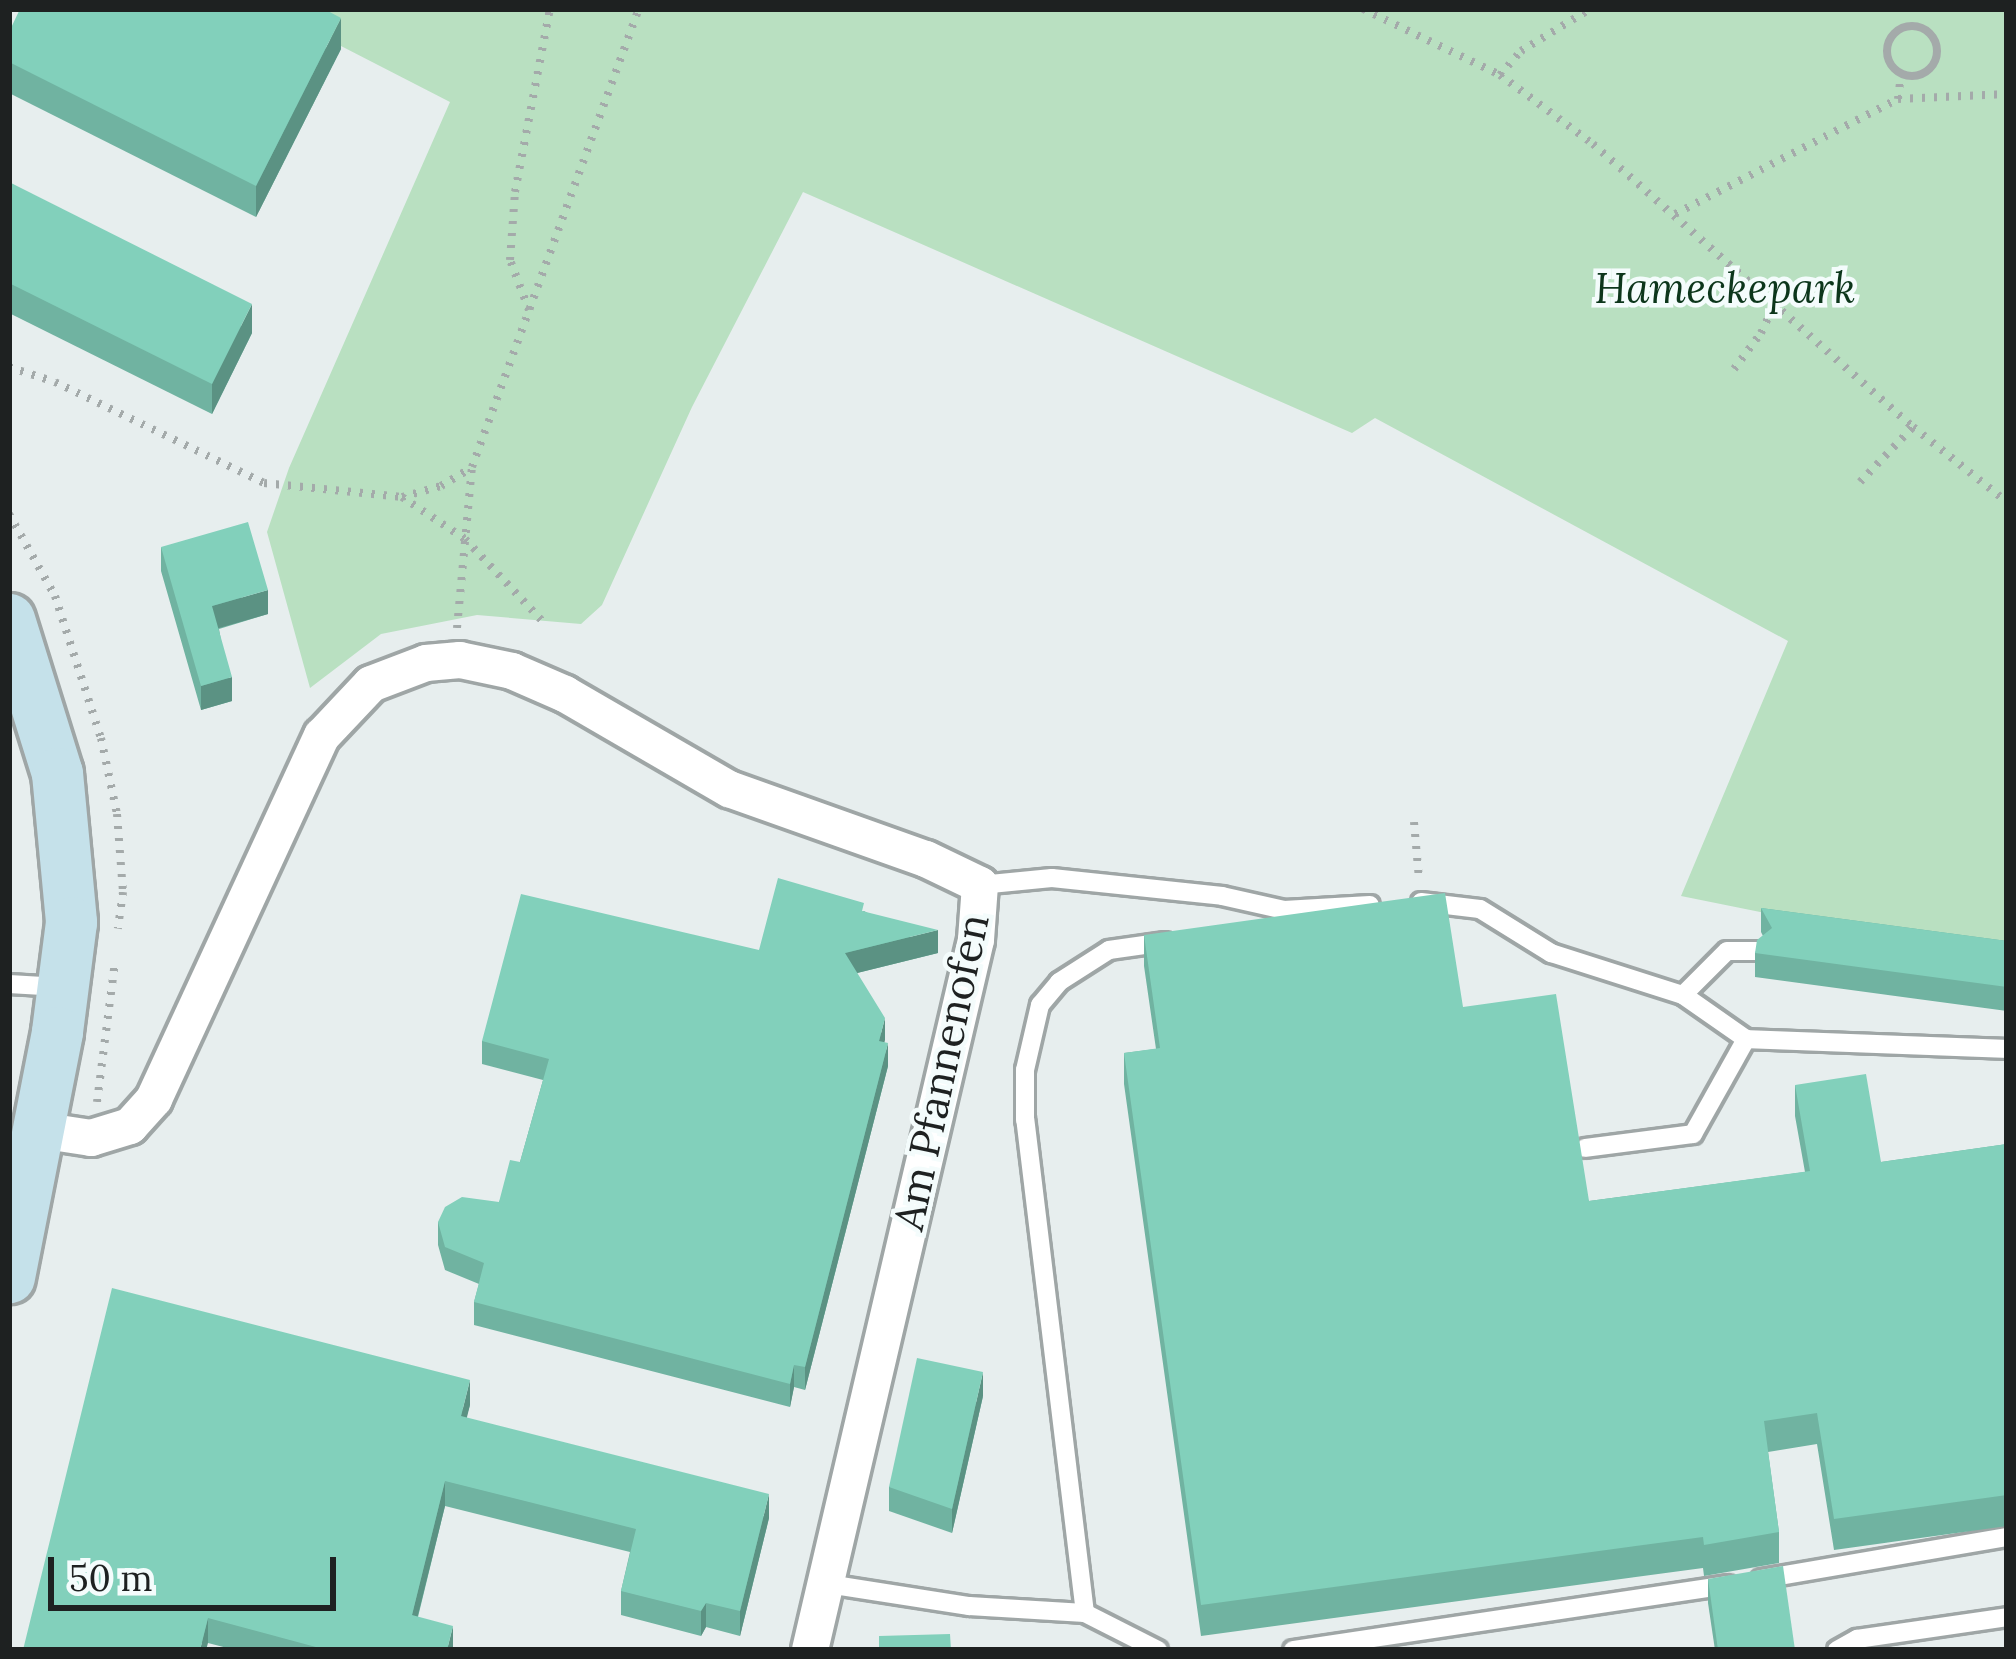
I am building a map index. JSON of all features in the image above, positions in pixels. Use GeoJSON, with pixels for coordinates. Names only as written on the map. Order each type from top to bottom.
{"type":"FeatureCollection","features":[{"type":"Feature","properties":{"kind":"main road"},"geometry":{"type":"LineString","coordinates":[[9,619],[57,772],[70,922],[64,988],[9,1277]]}},
{"type":"Feature","properties":{"kind":"street","name":"Am Pfannenofen"},"geometry":{"type":"LineString","coordinates":[[38,1130],[91,1138],[130,1126],[154,1099],[336,716],[392,673],[460,659],[512,671],[565,694],[729,789],[926,860],[980,885],[976,940],[810,1650]]}},
{"type":"Feature","properties":{"kind":"lane"},"geometry":{"type":"LineString","coordinates":[[980,885],[1052,878],[1222,896],[1285,910],[1426,902],[1480,910],[1551,953],[1683,995],[1746,1039],[2007,1049]]}},
{"type":"Feature","properties":{"kind":"lane"},"geometry":{"type":"LineString","coordinates":[[1247,926],[1285,910]]}},
{"type":"Feature","properties":{"kind":"lane"},"geometry":{"type":"LineString","coordinates":[[1085,1612],[1025,1120],[1024,1070],[1040,1005],[1081,964],[1109,950],[1188,939]]}},
{"type":"Feature","properties":{"kind":"lane"},"geometry":{"type":"LineString","coordinates":[[1683,995],[1727,951],[1759,951]]}},
{"type":"Feature","properties":{"kind":"lane"},"geometry":{"type":"LineString","coordinates":[[9,984],[64,988]]}},
{"type":"Feature","properties":{"kind":"lane"},"geometry":{"type":"LineString","coordinates":[[1585,1148],[1694,1134],[1746,1039]]}},
{"type":"Feature","properties":{"kind":"lane"},"geometry":{"type":"LineString","coordinates":[[1293,1650],[1684,1593],[2007,1537]]}},
{"type":"Feature","properties":{"kind":"lane"},"geometry":{"type":"LineString","coordinates":[[828,1584],[969,1606],[1085,1612],[1158,1650]]}},
{"type":"Feature","properties":{"kind":"lane"},"geometry":{"type":"LineString","coordinates":[[1837,1650],[1857,1640],[2007,1617]]}},
{"type":"Feature","properties":{"kind":"path"},"geometry":{"type":"LineString","coordinates":[[530,310],[510,260],[515,192],[550,9]]}},
{"type":"Feature","properties":{"kind":"path"},"geometry":{"type":"LineString","coordinates":[[460,659],[456,619],[472,467],[639,9]]}},
{"type":"Feature","properties":{"kind":"path"},"geometry":{"type":"LineString","coordinates":[[1364,9],[1500,75],[1675,214],[1913,427],[2007,502]]}},
{"type":"Feature","properties":{"kind":"path"},"geometry":{"type":"LineString","coordinates":[[1500,75],[1521,51],[1590,9]]}},
{"type":"Feature","properties":{"kind":"path"},"geometry":{"type":"LineString","coordinates":[[1918,26],[1932,35],[1936,57],[1924,73],[1901,74],[1890,64],[1888,43],[1898,29],[1918,26]]}},
{"type":"Feature","properties":{"kind":"path"},"geometry":{"type":"LineString","coordinates":[[1898,98],[1901,74]]}},
{"type":"Feature","properties":{"kind":"path"},"geometry":{"type":"LineString","coordinates":[[1675,214],[1898,98],[2007,94]]}},
{"type":"Feature","properties":{"kind":"path"},"geometry":{"type":"LineString","coordinates":[[1734,369],[1761,333],[1775,303]]}},
{"type":"Feature","properties":{"kind":"path"},"geometry":{"type":"LineString","coordinates":[[9,367],[55,382],[264,483],[402,497],[441,486],[472,467]]}},
{"type":"Feature","properties":{"kind":"path"},"geometry":{"type":"LineString","coordinates":[[1860,482],[1913,427]]}},
{"type":"Feature","properties":{"kind":"path"},"geometry":{"type":"LineString","coordinates":[[402,497],[466,539],[546,625]]}},
{"type":"Feature","properties":{"kind":"path"},"geometry":{"type":"LineString","coordinates":[[1414,822],[1418,879],[1423,880],[1426,902]]}},
{"type":"Feature","properties":{"kind":"green space","name":"Hameckepark"},"geometry":{"type":"Polygon","coordinates":[[[269,9],[2007,9],[2007,962],[1681,896],[1788,641],[1375,418],[1352,433],[803,192],[692,407],[602,605],[581,624],[477,615],[381,634],[310,688],[267,532],[289,468],[450,102],[269,9]]]}},
{"type":"Feature","properties":{"kind":"building"},"geometry":{"type":"Polygon","coordinates":[[[20,9],[324,9],[341,18],[256,186],[9,62],[9,32],[20,9]]]}},
{"type":"Feature","properties":{"kind":"building"},"geometry":{"type":"Polygon","coordinates":[[[9,182],[252,304],[212,384],[9,283],[9,182]]]}},
{"type":"Feature","properties":{"kind":"building"},"geometry":{"type":"Polygon","coordinates":[[[248,522],[268,590],[212,606],[232,677],[201,686],[161,547],[248,522]]]}},
{"type":"Feature","properties":{"kind":"building"},"geometry":{"type":"Polygon","coordinates":[[[778,878],[864,903],[862,911],[938,930],[845,953],[885,1018],[879,1041],[888,1043],[805,1367],[794,1365],[790,1384],[474,1302],[484,1263],[445,1247],[438,1222],[445,1207],[462,1197],[499,1202],[510,1160],[520,1162],[549,1059],[482,1041],[521,894],[759,950],[778,878]]]}},
{"type":"Feature","properties":{"kind":"building"},"geometry":{"type":"Polygon","coordinates":[[[1445,893],[1463,1007],[1556,994],[1589,1201],[1810,1171],[1795,1085],[1866,1074],[1881,1162],[2007,1144],[2007,1495],[1834,1519],[1817,1413],[1764,1421],[1779,1532],[1704,1545],[1703,1537],[1201,1605],[1124,1053],[1160,1048],[1144,935],[1445,893]]]}},
{"type":"Feature","properties":{"kind":"building"},"geometry":{"type":"Polygon","coordinates":[[[1761,908],[2007,941],[2007,987],[1755,953],[1757,940],[1772,928],[1761,908]]]}},
{"type":"Feature","properties":{"kind":"building"},"geometry":{"type":"Polygon","coordinates":[[[112,1288],[470,1380],[461,1416],[769,1494],[740,1611],[706,1603],[701,1611],[621,1591],[636,1529],[445,1481],[412,1615],[453,1626],[447,1650],[327,1650],[208,1618],[200,1650],[23,1650],[112,1288]]]}},
{"type":"Feature","properties":{"kind":"building"},"geometry":{"type":"Polygon","coordinates":[[[917,1358],[983,1372],[952,1509],[889,1487],[917,1358]]]}},
{"type":"Feature","properties":{"kind":"building"},"geometry":{"type":"Polygon","coordinates":[[[1783,1566],[1795,1650],[1718,1650],[1708,1579],[1783,1566]]]}},
{"type":"Feature","properties":{"kind":"building"},"geometry":{"type":"Polygon","coordinates":[[[950,1634],[951,1650],[879,1650],[879,1636],[950,1634]]]}}]}
